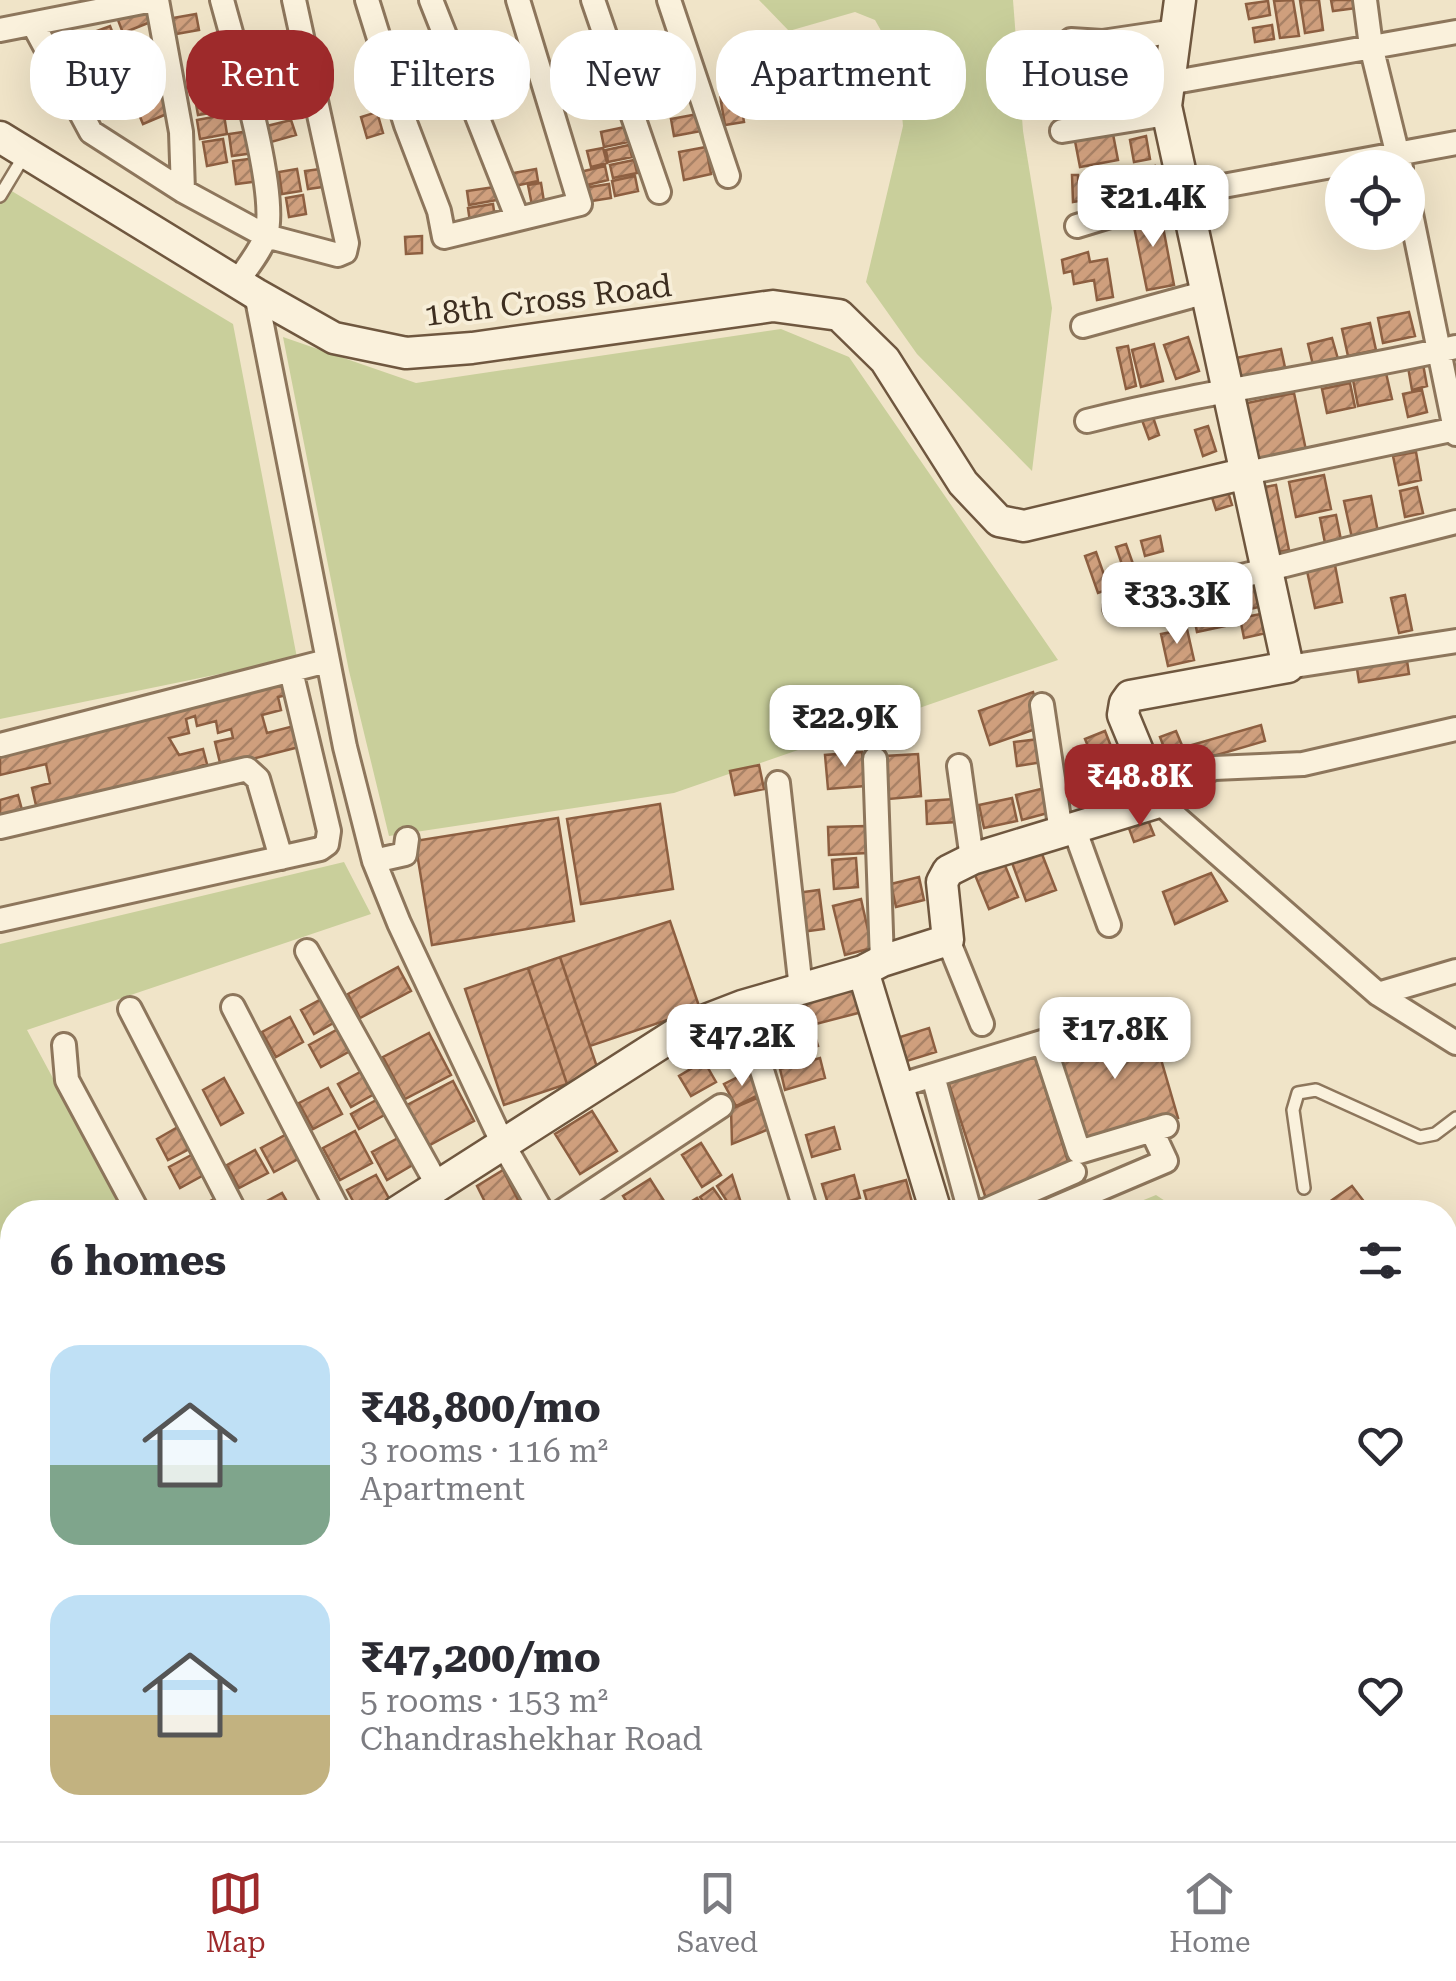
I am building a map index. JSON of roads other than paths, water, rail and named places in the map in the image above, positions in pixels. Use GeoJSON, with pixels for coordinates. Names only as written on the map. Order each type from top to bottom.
{"type":"FeatureCollection","features":[{"type":"Feature","properties":{"kind":"street"},"geometry":{"type":"LineString","coordinates":[[0,30],[32,24],[74,8],[155,0],[182,132],[183,192]]}},
{"type":"Feature","properties":{"kind":"street"},"geometry":{"type":"LineString","coordinates":[[222,0],[262,166],[268,216],[266,236],[247,288],[374,861],[405,921],[503,1144],[535,1200]]}},
{"type":"Feature","properties":{"kind":"street"},"geometry":{"type":"LineString","coordinates":[[32,24],[91,132],[183,192],[266,236],[338,255],[345,252],[346,243],[294,0]]}},
{"type":"Feature","properties":{"kind":"street"},"geometry":{"type":"LineString","coordinates":[[367,0],[406,125],[439,211],[444,237],[580,204],[518,0]]}},
{"type":"Feature","properties":{"kind":"street"},"geometry":{"type":"LineString","coordinates":[[431,0],[517,217]]}},
{"type":"Feature","properties":{"kind":"street"},"geometry":{"type":"LineString","coordinates":[[593,0],[659,192]]}},
{"type":"Feature","properties":{"kind":"street"},"geometry":{"type":"LineString","coordinates":[[669,0],[728,176]]}},
{"type":"Feature","properties":{"kind":"street"},"geometry":{"type":"LineString","coordinates":[[1180,0],[1168,114],[1288,666]]}},
{"type":"Feature","properties":{"kind":"street"},"geometry":{"type":"LineString","coordinates":[[1365,0],[1397,150]]}},
{"type":"Feature","properties":{"kind":"street"},"geometry":{"type":"LineString","coordinates":[[1164,33],[1176,31]]}},
{"type":"Feature","properties":{"kind":"street"},"geometry":{"type":"LineString","coordinates":[[1169,83],[1456,32]]}},
{"type":"Feature","properties":{"kind":"street"},"geometry":{"type":"LineString","coordinates":[[1062,131],[1168,114]]}},
{"type":"Feature","properties":{"kind":"street"},"geometry":{"type":"LineString","coordinates":[[1425,153],[1456,143]]}},
{"type":"Feature","properties":{"kind":"street","name":"18th Cross Road"},"geometry":{"type":"LineString","coordinates":[[13,145],[334,338],[406,353],[472,348],[773,306],[839,315],[885,360],[963,483],[999,521],[1024,526],[1247,473]]}},
{"type":"Feature","properties":{"kind":"street"},"geometry":{"type":"LineString","coordinates":[[1077,226],[1185,193],[1325,172]]}},
{"type":"Feature","properties":{"kind":"street"},"geometry":{"type":"LineString","coordinates":[[1247,473],[1456,431],[1447,349],[1421,250]]}},
{"type":"Feature","properties":{"kind":"street"},"geometry":{"type":"LineString","coordinates":[[1083,326],[1207,292]]}},
{"type":"Feature","properties":{"kind":"street"},"geometry":{"type":"LineString","coordinates":[[1087,421],[1188,397],[1228,393],[1447,349]]}},
{"type":"Feature","properties":{"kind":"street"},"geometry":{"type":"LineString","coordinates":[[1115,608],[1456,522]]}},
{"type":"Feature","properties":{"kind":"street"},"geometry":{"type":"LineString","coordinates":[[1456,642],[1288,666],[1130,696],[1124,715],[1157,798],[1378,994],[1456,1043]]}},
{"type":"Feature","properties":{"kind":"street"},"geometry":{"type":"LineString","coordinates":[[0,744],[329,668]]}},
{"type":"Feature","properties":{"kind":"street"},"geometry":{"type":"LineString","coordinates":[[0,920],[320,849],[330,839],[293,678]]}},
{"type":"Feature","properties":{"kind":"street"},"geometry":{"type":"LineString","coordinates":[[1042,705],[1068,830],[1109,925]]}},
{"type":"Feature","properties":{"kind":"street"},"geometry":{"type":"LineString","coordinates":[[982,1024],[948,940],[942,882],[948,871],[972,859],[1157,798],[1214,768],[1303,764],[1456,730]]}},
{"type":"Feature","properties":{"kind":"street"},"geometry":{"type":"LineString","coordinates":[[875,758],[872,966],[898,1086],[932,1200],[960,1176]]}},
{"type":"Feature","properties":{"kind":"street"},"geometry":{"type":"LineString","coordinates":[[959,766],[972,859]]}},
{"type":"Feature","properties":{"kind":"street"},"geometry":{"type":"LineString","coordinates":[[0,827],[248,769],[258,779],[281,858]]}},
{"type":"Feature","properties":{"kind":"street"},"geometry":{"type":"LineString","coordinates":[[778,782],[801,989]]}},
{"type":"Feature","properties":{"kind":"street"},"geometry":{"type":"LineString","coordinates":[[374,861],[405,854],[407,838]]}},
{"type":"Feature","properties":{"kind":"street"},"geometry":{"type":"LineString","coordinates":[[416,1200],[683,1023],[948,940]]}},
{"type":"Feature","properties":{"kind":"street"},"geometry":{"type":"LineString","coordinates":[[306,951],[438,1186]]}},
{"type":"Feature","properties":{"kind":"street"},"geometry":{"type":"LineString","coordinates":[[1378,994],[1456,971]]}},
{"type":"Feature","properties":{"kind":"street"},"geometry":{"type":"LineString","coordinates":[[742,1006],[802,1200]]}},
{"type":"Feature","properties":{"kind":"street"},"geometry":{"type":"LineString","coordinates":[[233,1008],[333,1200]]}},
{"type":"Feature","properties":{"kind":"street"},"geometry":{"type":"LineString","coordinates":[[130,1010],[228,1200]]}},
{"type":"Feature","properties":{"kind":"street"},"geometry":{"type":"LineString","coordinates":[[898,1086],[1128,1016]]}},
{"type":"Feature","properties":{"kind":"street"},"geometry":{"type":"LineString","coordinates":[[1043,1042],[1079,1152],[1159,1129],[1166,1161],[1076,1200]]}},
{"type":"Feature","properties":{"kind":"street"},"geometry":{"type":"LineString","coordinates":[[64,1045],[67,1080],[132,1200]]}},
{"type":"Feature","properties":{"kind":"street"},"geometry":{"type":"LineString","coordinates":[[933,1076],[967,1200]]}},
{"type":"Feature","properties":{"kind":"street"},"geometry":{"type":"LineString","coordinates":[[579,1200],[720,1106]]}},
{"type":"Feature","properties":{"kind":"street"},"geometry":{"type":"LineString","coordinates":[[1010,1200],[1074,1172]]}},
{"type":"Feature","properties":{"kind":"street"},"geometry":{"type":"LineString","coordinates":[[1040,1187],[1044,1200]]}},
{"type":"Feature","properties":{"kind":"lane"},"geometry":{"type":"LineString","coordinates":[[0,196],[13,145]]}},
{"type":"Feature","properties":{"kind":"lane"},"geometry":{"type":"LineString","coordinates":[[1304,1188],[1293,1110],[1298,1092],[1316,1090],[1420,1137],[1435,1134],[1456,1118]]}}]}
